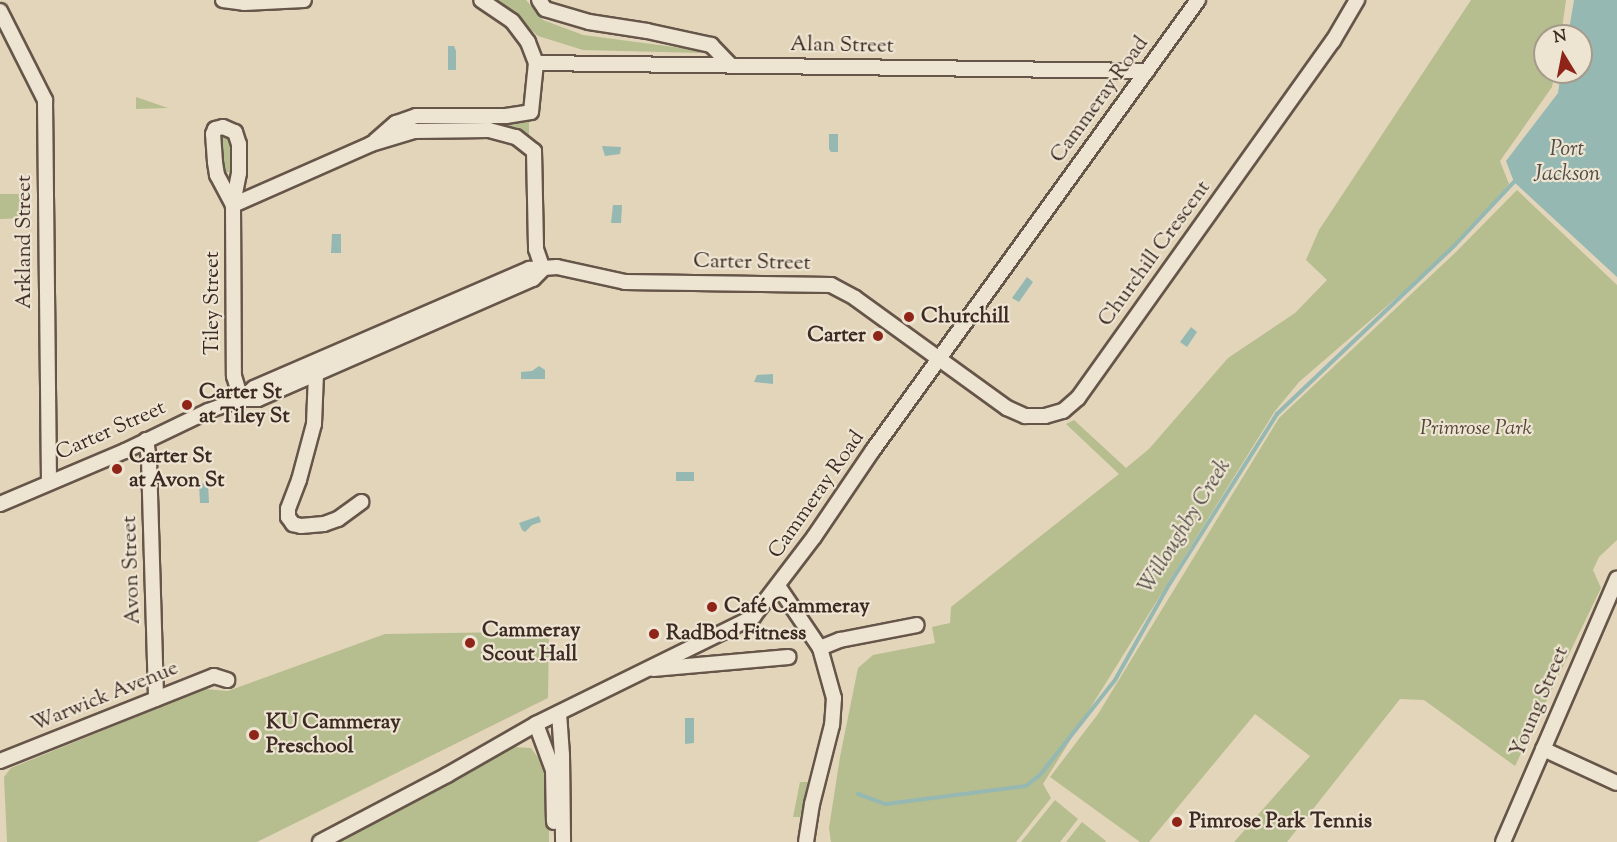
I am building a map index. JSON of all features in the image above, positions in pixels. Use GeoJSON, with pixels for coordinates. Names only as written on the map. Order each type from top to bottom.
{"type":"FeatureCollection","features":[{"type":"Feature","properties":{"kind":"street"},"geometry":{"type":"LineString","coordinates":[[0,0],[0,11]]}},
{"type":"Feature","properties":{"kind":"street"},"geometry":{"type":"LineString","coordinates":[[223,0],[244,3],[304,0]]}},
{"type":"Feature","properties":{"kind":"street"},"geometry":{"type":"LineString","coordinates":[[371,144],[396,123],[416,117],[506,116],[531,112],[536,63],[528,42],[512,21],[481,0]]}},
{"type":"Feature","properties":{"kind":"street"},"geometry":{"type":"LineString","coordinates":[[539,0],[545,9],[589,22],[647,31],[711,45],[730,65]]}},
{"type":"Feature","properties":{"kind":"street","name":"Cammeray Road"},"geometry":{"type":"LineString","coordinates":[[320,842],[536,724],[753,617],[778,586],[1198,0]]}},
{"type":"Feature","properties":{"kind":"street","name":"Churchill Crescent"},"geometry":{"type":"LineString","coordinates":[[939,360],[1007,408],[1025,416],[1045,416],[1063,411],[1078,398],[1333,41],[1357,0]]}},
{"type":"Feature","properties":{"kind":"street","name":"Arkland Street"},"geometry":{"type":"LineString","coordinates":[[0,11],[45,100],[49,482]]}},
{"type":"Feature","properties":{"kind":"street","name":"Alan Street"},"geometry":{"type":"LineString","coordinates":[[536,63],[1147,71]]}},
{"type":"Feature","properties":{"kind":"street","name":"Tiley Street"},"geometry":{"type":"LineString","coordinates":[[233,205],[217,175],[215,162],[213,134],[215,129],[223,127],[236,132],[239,144],[239,173],[233,205],[234,376],[241,399]]}},
{"type":"Feature","properties":{"kind":"street"},"geometry":{"type":"LineString","coordinates":[[233,205],[371,144],[414,131],[489,130],[516,137],[534,151],[536,249],[543,269]]}},
{"type":"Feature","properties":{"kind":"street","name":"Carter Street"},"geometry":{"type":"LineString","coordinates":[[241,399],[254,388],[529,269],[563,267],[625,282],[831,285],[855,298],[939,360]]}},
{"type":"Feature","properties":{"kind":"street","name":"Carter Street"},"geometry":{"type":"LineString","coordinates":[[0,504],[208,411],[241,399],[258,399],[316,374],[533,279],[543,269]]}},
{"type":"Feature","properties":{"kind":"street"},"geometry":{"type":"LineString","coordinates":[[316,374],[314,424],[302,471],[288,509],[288,517],[293,524],[302,526],[324,524],[338,519],[361,502]]}},
{"type":"Feature","properties":{"kind":"street","name":"Avon Street"},"geometry":{"type":"LineString","coordinates":[[146,440],[149,460],[156,699]]}},
{"type":"Feature","properties":{"kind":"street","name":"Young Street"},"geometry":{"type":"LineString","coordinates":[[1503,842],[1617,579]]}},
{"type":"Feature","properties":{"kind":"street"},"geometry":{"type":"LineString","coordinates":[[778,586],[820,648],[830,679],[833,712],[806,842]]}},
{"type":"Feature","properties":{"kind":"street"},"geometry":{"type":"LineString","coordinates":[[820,648],[840,640],[917,625]]}},
{"type":"Feature","properties":{"kind":"street"},"geometry":{"type":"LineString","coordinates":[[698,646],[707,666]]}},
{"type":"Feature","properties":{"kind":"street"},"geometry":{"type":"LineString","coordinates":[[647,669],[707,666],[788,657]]}},
{"type":"Feature","properties":{"kind":"street","name":"Warwick Avenue"},"geometry":{"type":"LineString","coordinates":[[0,761],[214,676],[227,680]]}},
{"type":"Feature","properties":{"kind":"street"},"geometry":{"type":"LineString","coordinates":[[559,713],[563,842]]}},
{"type":"Feature","properties":{"kind":"street"},"geometry":{"type":"LineString","coordinates":[[536,724],[553,770],[554,842]]}},
{"type":"Feature","properties":{"kind":"street"},"geometry":{"type":"LineString","coordinates":[[1543,749],[1617,783]]}},
{"type":"Feature","properties":{"kind":"green space"},"geometry":{"type":"Polygon","coordinates":[[[497,0],[526,0],[543,20],[583,35],[697,50],[701,53],[583,50],[538,36],[497,0]]]}},
{"type":"Feature","properties":{"kind":"green space"},"geometry":{"type":"Polygon","coordinates":[[[1471,0],[1566,0],[1563,24],[1533,24],[1533,84],[1553,84],[1500,161],[1509,184],[1454,248],[1299,382],[1275,411],[1043,784],[1051,798],[1016,842],[831,842],[829,828],[840,757],[858,668],[873,655],[935,643],[932,627],[950,623],[951,607],[1119,474],[1066,424],[1074,420],[1126,468],[1149,449],[1228,358],[1295,313],[1327,280],[1306,260],[1319,230],[1471,0]]]}},
{"type":"Feature","properties":{"kind":"green space"},"geometry":{"type":"Polygon","coordinates":[[[136,97],[168,108],[136,109],[136,97]]]}},
{"type":"Feature","properties":{"kind":"green space"},"geometry":{"type":"Polygon","coordinates":[[[529,118],[529,138],[488,125],[406,126],[419,123],[495,120],[522,122],[529,118]]]}},
{"type":"Feature","properties":{"kind":"green space"},"geometry":{"type":"Polygon","coordinates":[[[216,131],[232,132],[236,172],[219,172],[216,131]]]}},
{"type":"Feature","properties":{"kind":"green space","name":"Primrose Park"},"geometry":{"type":"Polygon","coordinates":[[[1517,190],[1617,285],[1617,540],[1599,557],[1593,570],[1601,588],[1515,766],[1424,700],[1400,699],[1287,842],[1234,842],[1310,756],[1255,714],[1149,842],[1140,842],[1050,777],[1098,714],[1279,418],[1455,253],[1517,190]]]}},
{"type":"Feature","properties":{"kind":"green space"},"geometry":{"type":"Polygon","coordinates":[[[0,194],[25,194],[26,218],[0,219],[0,194]]]}},
{"type":"Feature","properties":{"kind":"green space"},"geometry":{"type":"Polygon","coordinates":[[[549,633],[548,698],[257,842],[7,842],[4,777],[11,768],[205,689],[228,691],[385,634],[549,633]]]}},
{"type":"Feature","properties":{"kind":"green space"},"geometry":{"type":"Polygon","coordinates":[[[514,747],[531,748],[548,771],[549,842],[332,842],[514,747]]]}},
{"type":"Feature","properties":{"kind":"green space"},"geometry":{"type":"Polygon","coordinates":[[[800,782],[808,782],[800,817],[793,817],[800,782]]]}},
{"type":"Feature","properties":{"kind":"green space"},"geometry":{"type":"Polygon","coordinates":[[[1055,800],[1078,819],[1060,842],[1021,842],[1055,800]]]}},
{"type":"Feature","properties":{"kind":"green space"},"geometry":{"type":"Polygon","coordinates":[[[1082,822],[1106,841],[1066,842],[1082,822]]]}},
{"type":"Feature","properties":{"kind":"water","name":"Port Jackson"},"geometry":{"type":"Polygon","coordinates":[[[1574,0],[1617,0],[1617,277],[1514,182],[1506,161],[1558,93],[1559,84],[1593,84],[1593,24],[1570,24],[1574,0]]]}},
{"type":"Feature","properties":{"kind":"water"},"geometry":{"type":"Polygon","coordinates":[[[448,46],[454,46],[456,51],[456,70],[448,70],[448,46]]]}},
{"type":"Feature","properties":{"kind":"water"},"geometry":{"type":"Polygon","coordinates":[[[829,134],[838,134],[838,152],[831,152],[829,149],[829,134]]]}},
{"type":"Feature","properties":{"kind":"water"},"geometry":{"type":"Polygon","coordinates":[[[602,146],[621,147],[620,154],[605,156],[602,146]]]}},
{"type":"Feature","properties":{"kind":"water"},"geometry":{"type":"Polygon","coordinates":[[[613,205],[622,205],[621,223],[611,223],[613,205]]]}},
{"type":"Feature","properties":{"kind":"water"},"geometry":{"type":"Polygon","coordinates":[[[332,234],[341,234],[341,253],[331,253],[332,234]]]}},
{"type":"Feature","properties":{"kind":"water"},"geometry":{"type":"Polygon","coordinates":[[[1027,277],[1033,282],[1019,302],[1012,298],[1027,277]]]}},
{"type":"Feature","properties":{"kind":"water"},"geometry":{"type":"Polygon","coordinates":[[[1191,327],[1197,332],[1187,347],[1180,342],[1191,327]]]}},
{"type":"Feature","properties":{"kind":"water"},"geometry":{"type":"Polygon","coordinates":[[[539,366],[545,370],[545,379],[521,379],[521,372],[532,371],[539,366]]]}},
{"type":"Feature","properties":{"kind":"water"},"geometry":{"type":"Polygon","coordinates":[[[773,374],[773,384],[754,382],[757,375],[773,374]]]}},
{"type":"Feature","properties":{"kind":"water"},"geometry":{"type":"Polygon","coordinates":[[[676,472],[694,472],[694,481],[676,481],[676,472]]]}},
{"type":"Feature","properties":{"kind":"water"},"geometry":{"type":"Polygon","coordinates":[[[208,483],[209,503],[200,503],[199,484],[208,483]]]}},
{"type":"Feature","properties":{"kind":"water"},"geometry":{"type":"Polygon","coordinates":[[[539,516],[541,522],[532,525],[525,532],[522,530],[519,523],[539,516]]]}},
{"type":"Feature","properties":{"kind":"water"},"geometry":{"type":"Polygon","coordinates":[[[685,718],[694,718],[694,743],[685,744],[685,718]]]}},
{"type":"Feature","properties":{"kind":"waterway","name":"Willoughby Creek"},"geometry":{"type":"LineString","coordinates":[[858,794],[886,804],[1026,786],[1040,775],[1115,680],[1167,588],[1277,414],[1455,245],[1514,182]]}},
{"type":"Feature","properties":{"kind":"place","name":"Churchill"},"geometry":{"type":"Point","coordinates":[909,317]}},
{"type":"Feature","properties":{"kind":"place","name":"Carter"},"geometry":{"type":"Point","coordinates":[878,336]}},
{"type":"Feature","properties":{"kind":"place","name":"Carter St at Tiley St"},"geometry":{"type":"Point","coordinates":[187,405]}},
{"type":"Feature","properties":{"kind":"place","name":"Carter St at Avon St"},"geometry":{"type":"Point","coordinates":[117,469]}},
{"type":"Feature","properties":{"kind":"place","name":"Café Cammeray"},"geometry":{"type":"Point","coordinates":[712,607]}},
{"type":"Feature","properties":{"kind":"place","name":"RadBod Fitness"},"geometry":{"type":"Point","coordinates":[654,634]}},
{"type":"Feature","properties":{"kind":"place","name":"Cammeray Scout Hall"},"geometry":{"type":"Point","coordinates":[470,643]}},
{"type":"Feature","properties":{"kind":"place","name":"KU Cammeray Preschool"},"geometry":{"type":"Point","coordinates":[254,735]}},
{"type":"Feature","properties":{"kind":"place","name":"Pimrose Park Tennis"},"geometry":{"type":"Point","coordinates":[1177,822]}}]}
